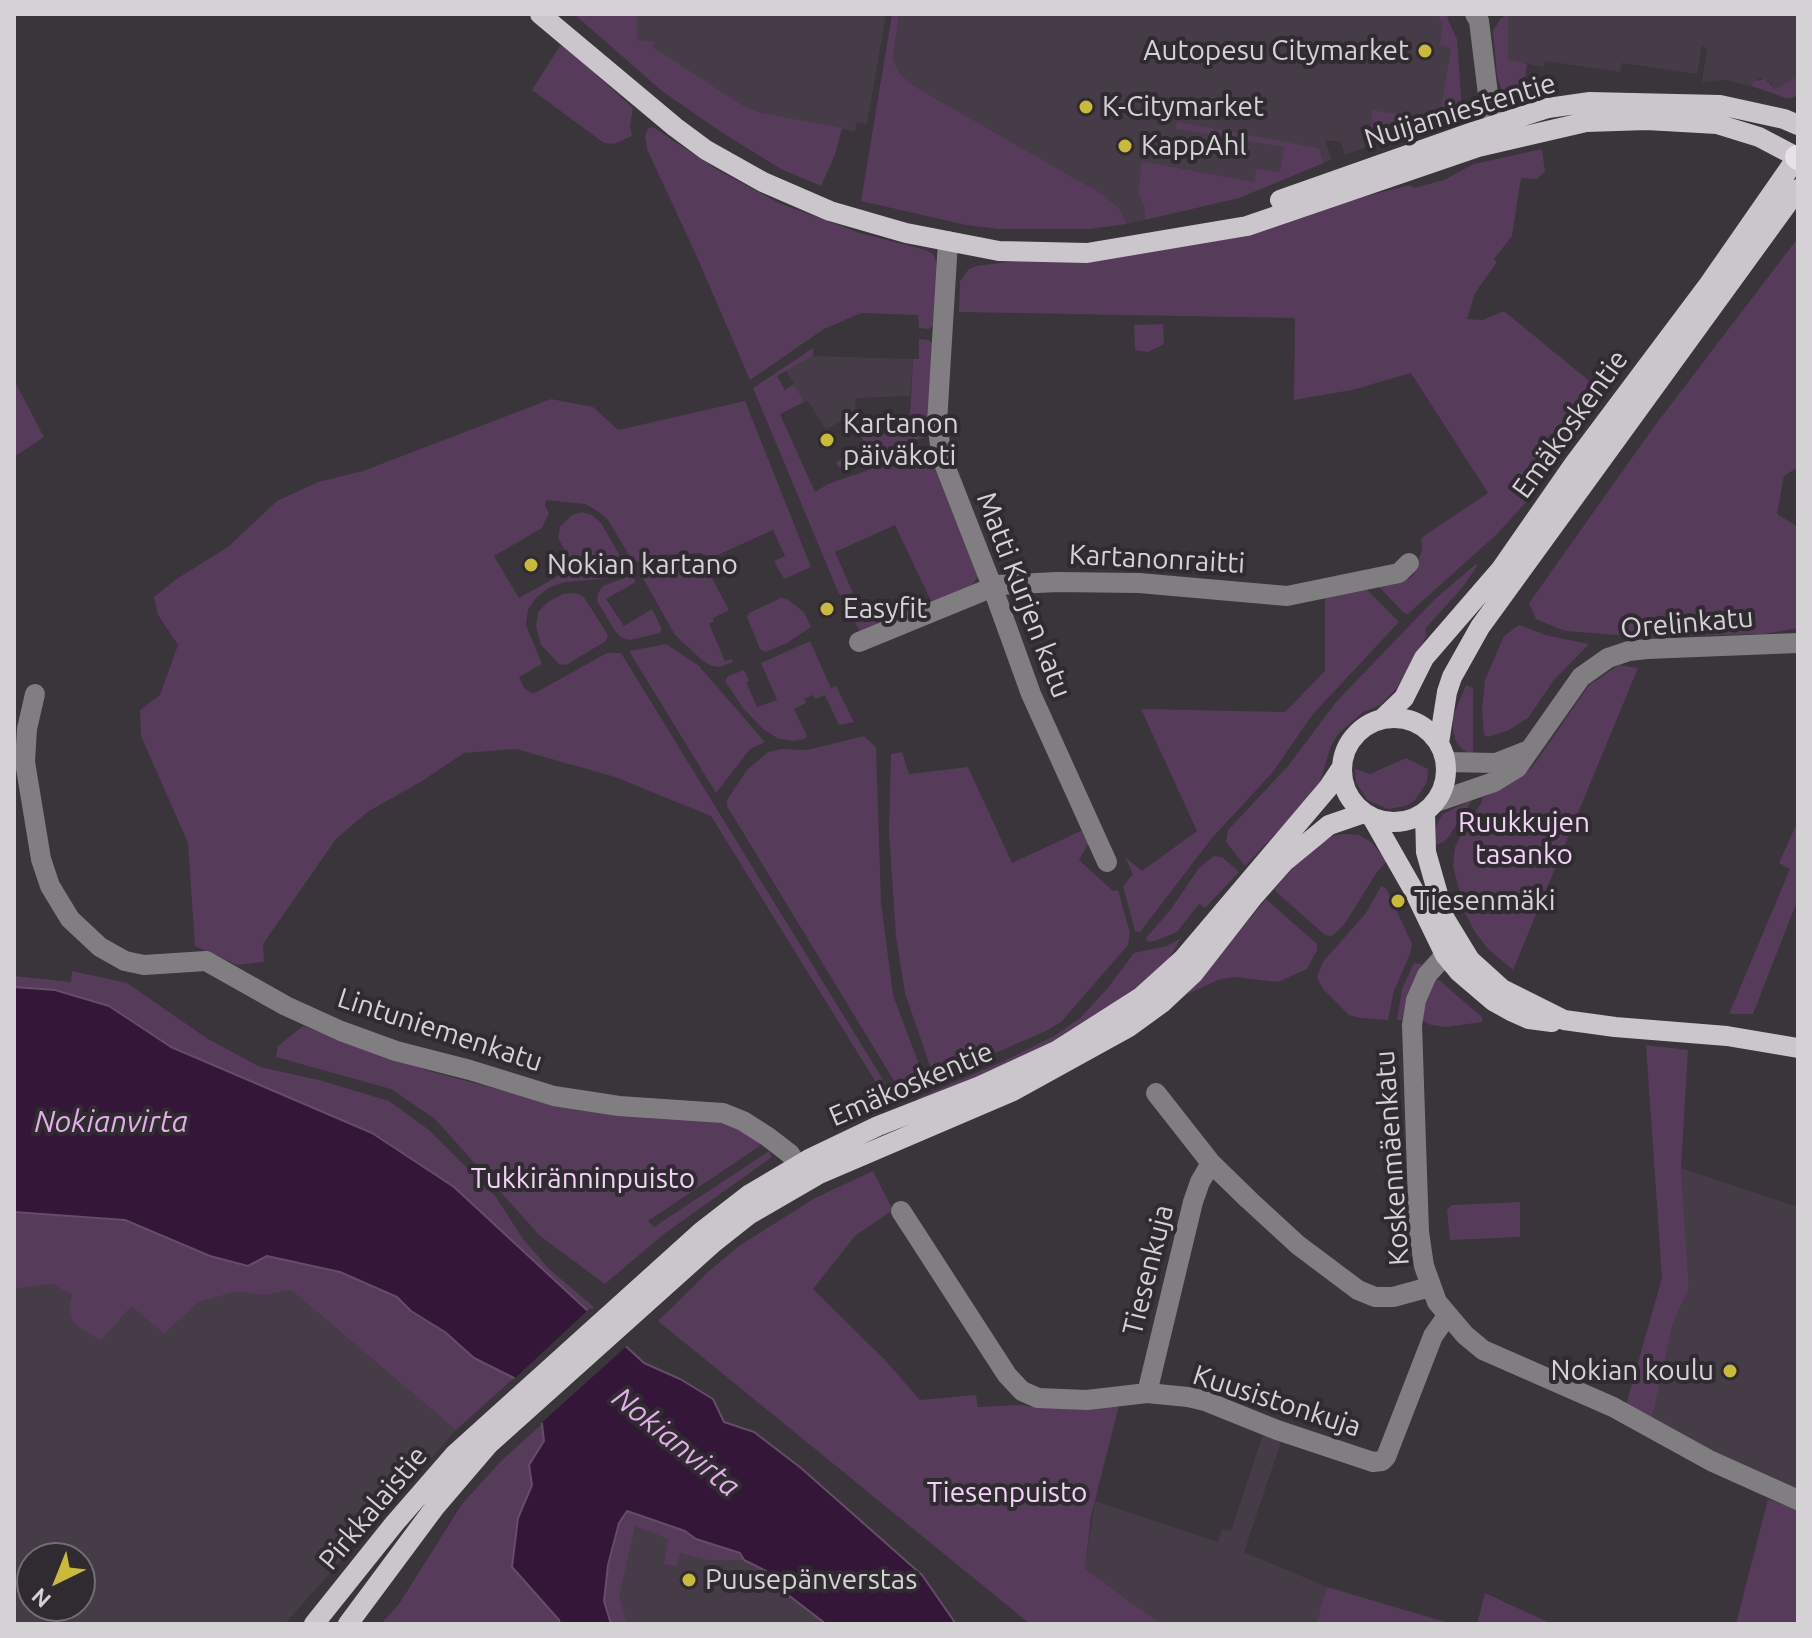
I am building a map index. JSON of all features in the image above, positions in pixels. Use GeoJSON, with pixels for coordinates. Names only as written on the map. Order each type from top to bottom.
{"type":"FeatureCollection","features":[{"type":"Feature","properties":{"kind":"main road","name":"Nuijamiestentie"},"geometry":{"type":"LineString","coordinates":[[540,14],[675,127],[721,160],[763,182],[830,211],[906,233],[999,251],[1087,253],[1247,226],[1497,134],[1548,108],[1590,102],[1720,105],[1798,125]]}},
{"type":"Feature","properties":{"kind":"main road","name":"Nuijamiestentie"},"geometry":{"type":"LineString","coordinates":[[1497,134],[1586,122],[1684,121],[1717,124],[1743,131],[1798,157]]}},
{"type":"Feature","properties":{"kind":"main road","name":"Emäkoskentie"},"geometry":{"type":"LineString","coordinates":[[1382,719],[1404,698],[1424,658],[1501,569],[1798,157]]}},
{"type":"Feature","properties":{"kind":"main road","name":"Emäkoskentie"},"geometry":{"type":"LineString","coordinates":[[1443,753],[1447,692],[1480,627],[1798,189]]}},
{"type":"Feature","properties":{"kind":"main road"},"geometry":{"type":"LineString","coordinates":[[1452,950],[1430,873],[1424,832],[1430,807],[1445,783],[1443,753],[1429,730],[1398,718],[1382,719],[1369,724],[1350,742],[1342,767],[1347,793],[1368,816],[1452,950],[1502,989],[1564,1020],[1727,1036],[1798,1048]]}},
{"type":"Feature","properties":{"kind":"main road","name":"Emäkoskentie"},"geometry":{"type":"LineString","coordinates":[[483,1438],[637,1300],[701,1232],[738,1203],[798,1166],[878,1126],[1046,1056],[1141,997],[1183,959],[1328,788],[1342,767]]}},
{"type":"Feature","properties":{"kind":"main road"},"geometry":{"type":"LineString","coordinates":[[1368,816],[1396,823],[1411,820],[1430,807]]}},
{"type":"Feature","properties":{"kind":"main road","name":"Emäkoskentie"},"geometry":{"type":"LineString","coordinates":[[637,1300],[750,1214],[799,1185],[1013,1091],[1129,1027],[1162,1003],[1193,974],[1284,862],[1329,825],[1368,816]]}},
{"type":"Feature","properties":{"kind":"main road","name":"Pirkkalaistie"},"geometry":{"type":"LineString","coordinates":[[314,1624],[420,1492],[483,1438]]}},
{"type":"Feature","properties":{"kind":"main road","name":"Pirkkalaistie"},"geometry":{"type":"LineString","coordinates":[[348,1624],[483,1438]]}},
{"type":"Feature","properties":{"kind":"street"},"geometry":{"type":"LineString","coordinates":[[1475,14],[1479,21],[1488,94],[1497,134]]}},
{"type":"Feature","properties":{"kind":"street","name":"Matti Kurjen katu"},"geometry":{"type":"LineString","coordinates":[[948,241],[938,441],[942,458],[1035,704],[1107,862]]}},
{"type":"Feature","properties":{"kind":"street","name":"Kartanonraitti"},"geometry":{"type":"LineString","coordinates":[[859,642],[992,586],[1057,582],[1139,583],[1287,596],[1399,573],[1409,563]]}},
{"type":"Feature","properties":{"kind":"street","name":"Orelinkatu"},"geometry":{"type":"LineString","coordinates":[[1430,807],[1508,775],[1517,768],[1581,677],[1608,658],[1647,649],[1798,643]]}},
{"type":"Feature","properties":{"kind":"street","name":"Lintuniemenkatu"},"geometry":{"type":"LineString","coordinates":[[35,694],[27,729],[25,762],[41,859],[50,886],[70,919],[100,947],[125,961],[144,965],[206,961],[286,1006],[341,1031],[396,1051],[554,1096],[619,1106],[723,1113],[743,1121],[774,1141],[790,1154],[798,1166]]}},
{"type":"Feature","properties":{"kind":"street"},"geometry":{"type":"LineString","coordinates":[[1443,753],[1496,763],[1529,750]]}},
{"type":"Feature","properties":{"kind":"street","name":"Koskenmäenkatu"},"geometry":{"type":"LineString","coordinates":[[1452,950],[1431,968],[1421,986],[1412,1025],[1419,1232],[1430,1287],[1447,1316],[1483,1350],[1613,1407],[1711,1461],[1798,1500]]}},
{"type":"Feature","properties":{"kind":"street"},"geometry":{"type":"LineString","coordinates":[[1156,1093],[1211,1163],[1298,1245],[1358,1290],[1375,1297],[1393,1297],[1430,1287]]}},
{"type":"Feature","properties":{"kind":"street","name":"Tiesenkuja"},"geometry":{"type":"LineString","coordinates":[[1147,1393],[1193,1202],[1211,1163]]}},
{"type":"Feature","properties":{"kind":"street","name":"Kuusistonkuja"},"geometry":{"type":"LineString","coordinates":[[901,1211],[1007,1375],[1022,1391],[1038,1398],[1056,1400],[1147,1393],[1205,1401],[1277,1430],[1373,1462],[1382,1461],[1433,1336],[1447,1316]]}},
{"type":"Feature","properties":{"kind":"shaded area"},"geometry":{"type":"Polygon","coordinates":[[[638,14],[886,14],[867,124],[857,122],[855,132],[745,107],[637,40],[638,14]]]}},
{"type":"Feature","properties":{"kind":"shaded area"},"geometry":{"type":"Polygon","coordinates":[[[899,14],[1440,14],[1439,20],[1444,21],[1451,47],[1440,112],[1427,119],[1371,127],[1379,142],[1345,155],[1341,142],[1325,140],[1332,159],[1324,163],[1319,148],[1178,123],[1177,129],[1285,147],[1280,173],[1254,182],[1143,161],[1138,193],[1144,205],[1145,220],[1127,224],[1119,208],[1102,194],[914,86],[899,73],[893,59],[899,14]]]}},
{"type":"Feature","properties":{"kind":"shaded area"},"geometry":{"type":"Polygon","coordinates":[[[1508,14],[1798,14],[1798,76],[1775,89],[1769,81],[1760,78],[1751,86],[1724,80],[1702,82],[1707,49],[1702,45],[1697,74],[1622,63],[1620,72],[1545,61],[1544,67],[1508,60],[1508,14]]]}},
{"type":"Feature","properties":{"kind":"shaded area"},"geometry":{"type":"Polygon","coordinates":[[[813,356],[913,359],[910,396],[856,398],[855,412],[826,430],[808,401],[804,402],[786,370],[813,356]]]}},
{"type":"Feature","properties":{"kind":"shaded area","name":"Nokian koulu"},"geometry":{"type":"Polygon","coordinates":[[[1681,1168],[1798,1207],[1798,1493],[1762,1479],[1652,1419],[1673,1323],[1689,1288],[1681,1168]]]}},
{"type":"Feature","properties":{"kind":"shaded area"},"geometry":{"type":"Polygon","coordinates":[[[52,1284],[72,1295],[69,1305],[131,1306],[164,1334],[199,1302],[235,1292],[266,1295],[291,1290],[456,1430],[285,1624],[14,1624],[14,1289],[52,1284]]]}},
{"type":"Feature","properties":{"kind":"shaded area"},"geometry":{"type":"Polygon","coordinates":[[[1263,1434],[1281,1442],[1244,1552],[1327,1587],[1316,1624],[1161,1624],[1085,1569],[1095,1501],[1218,1542],[1222,1529],[1231,1531],[1263,1434]]]}},
{"type":"Feature","properties":{"kind":"shaded area"},"geometry":{"type":"Polygon","coordinates":[[[649,1517],[766,1571],[771,1581],[826,1624],[611,1624],[619,1523],[649,1517]]]}},
{"type":"Feature","properties":{"kind":"green space"},"geometry":{"type":"Polygon","coordinates":[[[574,14],[638,14],[637,40],[654,42],[654,48],[745,107],[842,128],[835,155],[821,186],[781,169],[662,91],[574,14]]]}},
{"type":"Feature","properties":{"kind":"green space"},"geometry":{"type":"Polygon","coordinates":[[[892,14],[899,14],[893,59],[899,73],[914,86],[1102,194],[1119,208],[1127,224],[1089,229],[999,229],[966,225],[861,201],[892,14]]]}},
{"type":"Feature","properties":{"kind":"green space"},"geometry":{"type":"Polygon","coordinates":[[[1440,14],[1450,14],[1447,18],[1457,39],[1462,110],[1458,117],[1379,142],[1371,127],[1372,110],[1427,119],[1430,110],[1440,111],[1451,48],[1440,45],[1443,22],[1439,20],[1440,14]]]}},
{"type":"Feature","properties":{"kind":"green space"},"geometry":{"type":"Polygon","coordinates":[[[1508,15],[1508,59],[1527,64],[1524,87],[1527,92],[1508,98],[1501,89],[1497,75],[1493,31],[1501,18],[1508,15]]]}},
{"type":"Feature","properties":{"kind":"green space"},"geometry":{"type":"Polygon","coordinates":[[[560,46],[566,47],[633,108],[632,136],[614,144],[604,143],[532,90],[560,46]]]}},
{"type":"Feature","properties":{"kind":"green space"},"geometry":{"type":"Polygon","coordinates":[[[1798,76],[1798,95],[1792,98],[1751,86],[1754,81],[1765,79],[1775,89],[1798,76]]]}},
{"type":"Feature","properties":{"kind":"green space"},"geometry":{"type":"Polygon","coordinates":[[[1177,122],[1319,148],[1324,163],[1239,198],[1145,220],[1144,205],[1138,193],[1142,161],[1254,182],[1256,169],[1280,172],[1284,147],[1176,129],[1177,122]]]}},
{"type":"Feature","properties":{"kind":"green space"},"geometry":{"type":"Polygon","coordinates":[[[653,127],[718,170],[779,203],[860,233],[926,250],[934,255],[939,273],[937,322],[929,329],[919,328],[918,315],[861,313],[824,329],[750,380],[647,149],[645,137],[648,128],[653,127]]]}},
{"type":"Feature","properties":{"kind":"green space"},"geometry":{"type":"Polygon","coordinates":[[[1542,149],[1545,172],[1537,179],[1521,178],[1512,236],[1494,259],[1497,262],[1475,293],[1467,319],[1483,320],[1504,311],[1605,394],[1530,498],[1497,534],[1408,614],[1377,585],[1403,582],[1413,576],[1422,550],[1421,538],[1488,493],[1411,373],[1352,390],[1294,400],[1295,318],[959,312],[960,281],[968,270],[976,266],[1024,260],[1142,254],[1248,231],[1410,185],[1414,188],[1444,180],[1474,164],[1542,149]]]}},
{"type":"Feature","properties":{"kind":"green space"},"geometry":{"type":"Polygon","coordinates":[[[1798,238],[1798,467],[1784,476],[1777,514],[1798,527],[1798,628],[1764,634],[1644,637],[1565,631],[1536,619],[1529,603],[1656,424],[1798,238]]]}},
{"type":"Feature","properties":{"kind":"green space"},"geometry":{"type":"Polygon","coordinates":[[[1163,324],[1164,344],[1148,352],[1135,350],[1134,325],[1163,324]]]}},
{"type":"Feature","properties":{"kind":"green space"},"geometry":{"type":"Polygon","coordinates":[[[919,339],[929,340],[935,346],[930,428],[925,437],[839,468],[836,462],[866,445],[858,432],[909,435],[913,359],[919,359],[919,339]]]}},
{"type":"Feature","properties":{"kind":"green space"},"geometry":{"type":"Polygon","coordinates":[[[813,348],[813,356],[777,376],[785,390],[794,384],[804,402],[780,414],[815,492],[828,484],[931,448],[980,574],[971,586],[932,603],[895,525],[835,552],[853,593],[839,594],[753,388],[813,348]]]}},
{"type":"Feature","properties":{"kind":"green space"},"geometry":{"type":"Polygon","coordinates":[[[14,380],[44,437],[14,457],[14,380]]]}},
{"type":"Feature","properties":{"kind":"green space"},"geometry":{"type":"Polygon","coordinates":[[[551,399],[593,407],[618,430],[745,401],[811,567],[784,579],[774,561],[785,556],[773,530],[711,558],[701,553],[659,555],[634,563],[608,520],[599,512],[585,504],[546,500],[549,513],[542,528],[494,556],[519,598],[567,571],[560,559],[567,554],[558,538],[560,527],[572,515],[582,512],[592,515],[601,523],[626,566],[601,579],[565,582],[550,587],[537,597],[528,609],[526,625],[542,664],[519,677],[524,688],[533,694],[607,653],[621,653],[890,1091],[885,1097],[711,816],[615,777],[516,749],[464,753],[369,811],[336,839],[263,944],[264,962],[237,965],[195,946],[188,843],[141,736],[140,710],[160,695],[178,645],[158,615],[154,597],[228,547],[277,501],[318,482],[363,471],[551,399]]]}},
{"type":"Feature","properties":{"kind":"green space"},"geometry":{"type":"Polygon","coordinates":[[[663,562],[704,563],[729,610],[713,618],[714,621],[709,624],[725,661],[732,659],[733,662],[720,667],[703,661],[675,635],[639,571],[663,562]]]}},
{"type":"Feature","properties":{"kind":"green space"},"geometry":{"type":"Polygon","coordinates":[[[1478,565],[1462,588],[1425,629],[1427,635],[1397,688],[1380,705],[1363,712],[1338,734],[1320,782],[1308,800],[1245,866],[1226,842],[1228,830],[1288,766],[1336,702],[1435,599],[1478,565]]]}},
{"type":"Feature","properties":{"kind":"green space"},"geometry":{"type":"Polygon","coordinates":[[[632,575],[636,582],[606,599],[624,626],[652,609],[662,629],[660,633],[630,640],[622,638],[615,631],[597,601],[603,586],[632,575]]]}},
{"type":"Feature","properties":{"kind":"green space"},"geometry":{"type":"Polygon","coordinates":[[[1366,589],[1399,622],[1313,714],[1272,773],[1212,838],[1140,932],[1135,931],[1123,886],[1133,874],[1125,857],[1142,871],[1197,831],[1141,709],[1285,712],[1325,671],[1325,596],[1366,589]]]}},
{"type":"Feature","properties":{"kind":"green space"},"geometry":{"type":"Polygon","coordinates":[[[576,593],[584,597],[608,635],[606,641],[566,665],[559,664],[541,645],[536,626],[538,612],[563,594],[576,593]]]}},
{"type":"Feature","properties":{"kind":"green space"},"geometry":{"type":"Polygon","coordinates":[[[916,595],[920,609],[861,634],[850,613],[857,603],[865,618],[916,595]]]}},
{"type":"Feature","properties":{"kind":"green space"},"geometry":{"type":"Polygon","coordinates":[[[781,598],[804,612],[811,627],[787,643],[765,652],[760,649],[747,617],[749,613],[781,598]]]}},
{"type":"Feature","properties":{"kind":"green space"},"geometry":{"type":"Polygon","coordinates":[[[1519,625],[1549,636],[1589,644],[1554,680],[1528,718],[1509,730],[1488,737],[1484,735],[1482,709],[1485,680],[1504,636],[1519,625]]]}},
{"type":"Feature","properties":{"kind":"green space"},"geometry":{"type":"Polygon","coordinates":[[[810,641],[831,688],[836,686],[854,722],[839,725],[825,695],[815,699],[813,695],[794,709],[807,736],[805,739],[793,741],[777,738],[763,729],[743,708],[725,681],[728,676],[744,670],[757,707],[777,700],[761,663],[810,641]]]}},
{"type":"Feature","properties":{"kind":"green space"},"geometry":{"type":"Polygon","coordinates":[[[666,644],[699,666],[765,742],[750,749],[716,793],[629,651],[666,644]]]}},
{"type":"Feature","properties":{"kind":"green space","name":"Ruukkujen tasanko"},"geometry":{"type":"Polygon","coordinates":[[[1619,665],[1638,668],[1513,970],[1488,949],[1464,911],[1453,866],[1455,847],[1482,798],[1517,780],[1533,766],[1589,685],[1619,665]]]}},
{"type":"Feature","properties":{"kind":"green space"},"geometry":{"type":"Polygon","coordinates":[[[1466,685],[1473,688],[1473,755],[1456,742],[1453,730],[1453,716],[1466,685]]]}},
{"type":"Feature","properties":{"kind":"green space"},"geometry":{"type":"Polygon","coordinates":[[[864,736],[876,747],[881,902],[893,995],[922,1072],[919,1084],[906,1090],[899,1089],[727,806],[727,800],[747,770],[768,752],[807,750],[864,736]]]}},
{"type":"Feature","properties":{"kind":"green space"},"geometry":{"type":"Polygon","coordinates":[[[902,752],[909,774],[968,767],[1012,863],[1085,829],[1090,841],[1079,860],[1113,891],[1118,890],[1130,933],[1128,945],[1061,1022],[937,1078],[931,1069],[905,993],[896,937],[889,832],[891,754],[902,752]]]}},
{"type":"Feature","properties":{"kind":"green space"},"geometry":{"type":"Polygon","coordinates":[[[1406,758],[1428,769],[1427,782],[1415,800],[1406,806],[1388,809],[1367,800],[1356,782],[1355,769],[1370,774],[1406,758]]]}},
{"type":"Feature","properties":{"kind":"green space"},"geometry":{"type":"Polygon","coordinates":[[[1473,799],[1450,835],[1444,842],[1434,845],[1437,823],[1443,814],[1473,799]]]}},
{"type":"Feature","properties":{"kind":"green space"},"geometry":{"type":"Polygon","coordinates":[[[1798,821],[1798,899],[1753,1014],[1729,1014],[1790,869],[1779,863],[1798,821]]]}},
{"type":"Feature","properties":{"kind":"green space"},"geometry":{"type":"Polygon","coordinates":[[[1335,835],[1359,835],[1371,842],[1387,861],[1344,925],[1332,936],[1325,935],[1274,890],[1314,847],[1335,835]]]}},
{"type":"Feature","properties":{"kind":"green space"},"geometry":{"type":"Polygon","coordinates":[[[1214,856],[1222,857],[1239,872],[1205,908],[1199,904],[1177,932],[1148,942],[1146,938],[1171,909],[1199,868],[1214,856]]]}},
{"type":"Feature","properties":{"kind":"green space"},"geometry":{"type":"Polygon","coordinates":[[[1381,886],[1386,888],[1412,944],[1394,991],[1388,1020],[1349,1015],[1323,989],[1317,977],[1323,962],[1366,913],[1381,886]]]}},
{"type":"Feature","properties":{"kind":"green space"},"geometry":{"type":"Polygon","coordinates":[[[1266,899],[1317,944],[1307,969],[1278,982],[1234,977],[1220,979],[1186,995],[1266,899]]]}},
{"type":"Feature","properties":{"kind":"green space"},"geometry":{"type":"Polygon","coordinates":[[[1181,938],[1162,971],[1074,1033],[912,1107],[918,1098],[1054,1036],[1080,1018],[1134,953],[1167,946],[1181,938]]]}},
{"type":"Feature","properties":{"kind":"green space"},"geometry":{"type":"Polygon","coordinates":[[[1414,963],[1422,964],[1407,996],[1402,1020],[1397,1020],[1402,989],[1414,963]]]}},
{"type":"Feature","properties":{"kind":"green space"},"geometry":{"type":"Polygon","coordinates":[[[72,971],[127,983],[208,1039],[260,1067],[319,1080],[389,1101],[429,1130],[496,1197],[523,1239],[549,1269],[594,1307],[589,1313],[454,1187],[372,1133],[171,1047],[109,1006],[55,990],[14,987],[14,976],[71,982],[72,971]]]}},
{"type":"Feature","properties":{"kind":"green space"},"geometry":{"type":"Polygon","coordinates":[[[1434,980],[1439,980],[1483,1018],[1482,1022],[1447,1027],[1431,1025],[1419,1019],[1434,980]]]}},
{"type":"Feature","properties":{"kind":"green space","name":"Tukkiränninpuisto"},"geometry":{"type":"Polygon","coordinates":[[[303,1026],[429,1071],[554,1104],[718,1122],[756,1136],[760,1146],[648,1221],[654,1227],[769,1151],[772,1157],[664,1234],[605,1284],[540,1236],[435,1119],[391,1089],[276,1057],[278,1046],[303,1026]]]}},
{"type":"Feature","properties":{"kind":"green space"},"geometry":{"type":"Polygon","coordinates":[[[1646,1045],[1688,1050],[1681,1168],[1689,1288],[1673,1323],[1652,1419],[1626,1405],[1662,1278],[1646,1045]]]}},
{"type":"Feature","properties":{"kind":"green space","name":"Tiesenpuisto"},"geometry":{"type":"Polygon","coordinates":[[[873,1171],[893,1210],[855,1236],[813,1289],[885,1360],[920,1400],[976,1395],[978,1407],[1119,1405],[1091,1516],[1085,1569],[1161,1624],[1030,1624],[658,1321],[739,1246],[815,1198],[873,1171]]]}},
{"type":"Feature","properties":{"kind":"green space"},"geometry":{"type":"Polygon","coordinates":[[[1520,1202],[1520,1237],[1450,1240],[1447,1210],[1452,1205],[1520,1202]]]}},
{"type":"Feature","properties":{"kind":"green space"},"geometry":{"type":"Polygon","coordinates":[[[14,1212],[125,1220],[210,1256],[267,1256],[340,1272],[397,1297],[474,1358],[514,1378],[456,1430],[291,1290],[266,1295],[235,1292],[199,1302],[164,1334],[131,1306],[101,1341],[73,1323],[69,1305],[72,1295],[52,1284],[14,1289],[14,1212]]]}},
{"type":"Feature","properties":{"kind":"green space"},"geometry":{"type":"Polygon","coordinates":[[[542,1424],[544,1441],[529,1465],[532,1485],[518,1518],[512,1567],[560,1624],[381,1624],[399,1604],[462,1504],[501,1461],[542,1424]]]}},
{"type":"Feature","properties":{"kind":"green space"},"geometry":{"type":"Polygon","coordinates":[[[1768,1499],[1798,1510],[1798,1624],[1736,1624],[1768,1499]]]}},
{"type":"Feature","properties":{"kind":"green space"},"geometry":{"type":"Polygon","coordinates":[[[626,1511],[740,1553],[744,1560],[708,1560],[680,1553],[677,1566],[664,1564],[668,1539],[635,1526],[619,1596],[627,1624],[611,1624],[604,1601],[608,1565],[619,1523],[626,1511]]]}},
{"type":"Feature","properties":{"kind":"green space"},"geometry":{"type":"Polygon","coordinates":[[[1327,1587],[1452,1624],[1316,1624],[1327,1587]]]}},
{"type":"Feature","properties":{"kind":"green space"},"geometry":{"type":"Polygon","coordinates":[[[1485,1593],[1552,1624],[1477,1624],[1485,1593]]]}},
{"type":"Feature","properties":{"kind":"water","name":"Nokianvirta"},"geometry":{"type":"Polygon","coordinates":[[[14,987],[55,990],[109,1006],[171,1047],[372,1133],[454,1187],[644,1363],[680,1379],[713,1399],[724,1422],[754,1432],[801,1468],[922,1575],[956,1624],[826,1624],[770,1581],[766,1571],[744,1560],[740,1553],[627,1511],[619,1523],[608,1565],[604,1601],[611,1624],[560,1624],[512,1567],[518,1518],[532,1485],[529,1465],[544,1441],[542,1424],[514,1378],[474,1358],[397,1297],[340,1272],[267,1256],[248,1266],[210,1256],[125,1220],[14,1212],[14,987]]]}},
{"type":"Feature","properties":{"kind":"pier"},"geometry":{"type":"Polygon","coordinates":[[[590,1308],[629,1344],[538,1426],[511,1382],[590,1308]]]}},
{"type":"Feature","properties":{"kind":"place","name":"Autopesu Citymarket"},"geometry":{"type":"Point","coordinates":[1425,51]}},
{"type":"Feature","properties":{"kind":"place","name":"K-Citymarket"},"geometry":{"type":"Point","coordinates":[1086,107]}},
{"type":"Feature","properties":{"kind":"place","name":"KappAhl"},"geometry":{"type":"Point","coordinates":[1125,146]}},
{"type":"Feature","properties":{"kind":"place","name":"Kartanon päiväkoti"},"geometry":{"type":"Point","coordinates":[827,440]}},
{"type":"Feature","properties":{"kind":"place","name":"Nokian kartano"},"geometry":{"type":"Point","coordinates":[531,565]}},
{"type":"Feature","properties":{"kind":"place","name":"Easyfit"},"geometry":{"type":"Point","coordinates":[827,609]}},
{"type":"Feature","properties":{"kind":"place","name":"Tiesenmäki"},"geometry":{"type":"Point","coordinates":[1398,901]}},
{"type":"Feature","properties":{"kind":"place","name":"Nokian koulu"},"geometry":{"type":"Point","coordinates":[1730,1371]}},
{"type":"Feature","properties":{"kind":"place","name":"Puusepänverstas"},"geometry":{"type":"Point","coordinates":[689,1580]}}]}
